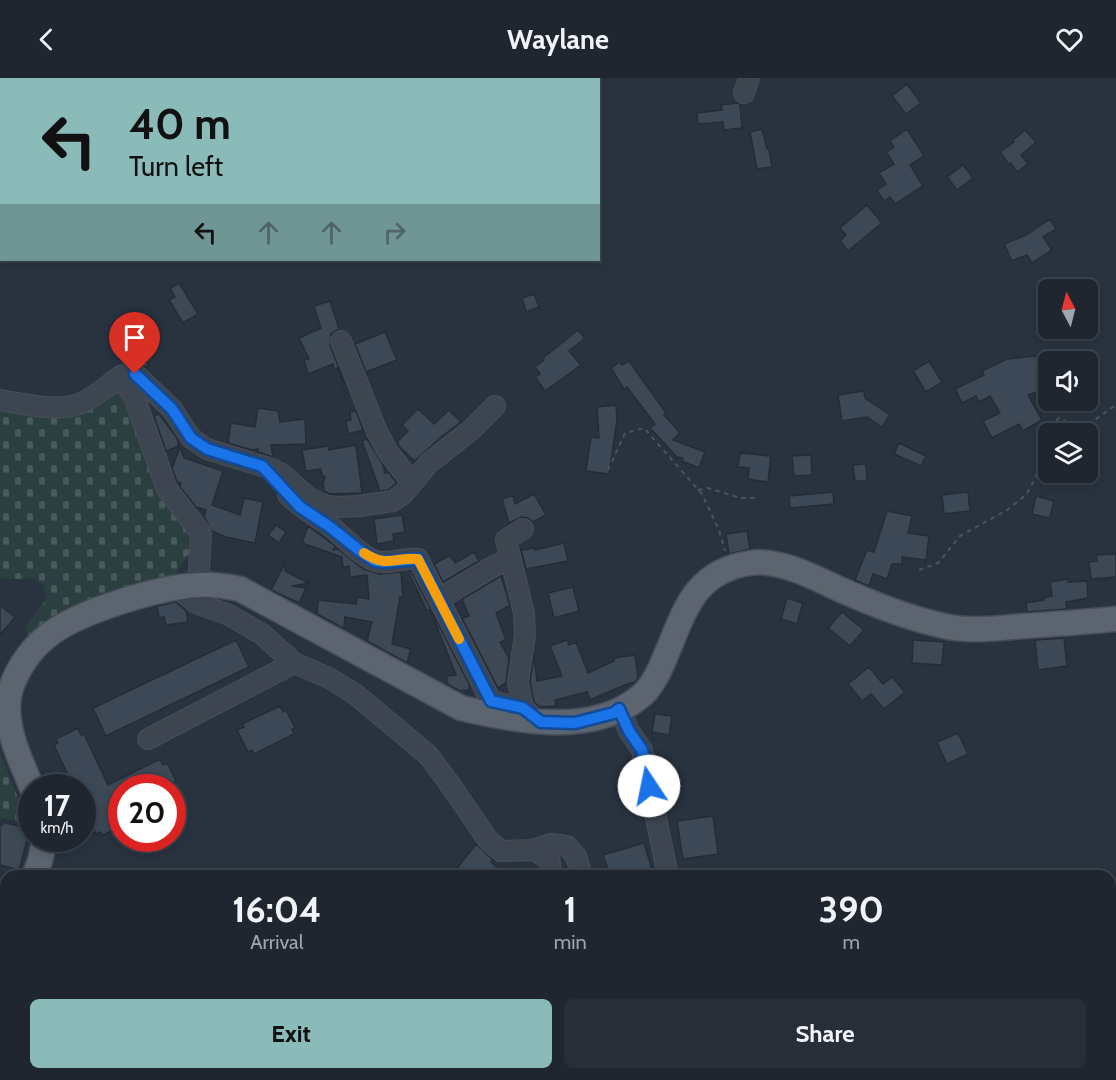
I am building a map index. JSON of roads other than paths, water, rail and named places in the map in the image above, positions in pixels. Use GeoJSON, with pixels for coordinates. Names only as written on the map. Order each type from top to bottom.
{"type":"FeatureCollection","features":[{"type":"Feature","properties":{"kind":"main road"},"geometry":{"type":"LineString","coordinates":[[26,774],[14,745],[9,714],[9,695],[19,671],[31,652],[46,637],[79,618],[130,600],[188,586],[219,585],[240,589],[461,708],[499,717],[532,715],[575,723],[614,713],[641,696],[657,675],[685,610],[700,586],[722,571],[752,562],[775,564],[809,574],[852,595],[903,615],[946,627],[983,630],[1116,620]]}},
{"type":"Feature","properties":{"kind":"main road"},"geometry":{"type":"LineString","coordinates":[[36,870],[42,852]]}},
{"type":"Feature","properties":{"kind":"street"},"geometry":{"type":"LineString","coordinates":[[341,341],[377,432],[388,452],[412,483]]}},
{"type":"Feature","properties":{"kind":"street"},"geometry":{"type":"LineString","coordinates":[[0,400],[61,407],[79,404],[97,395],[122,375],[135,374],[172,409],[191,438],[207,449],[283,475],[309,498],[327,506],[359,507],[393,501],[404,493],[429,463],[471,430],[495,406]]}},
{"type":"Feature","properties":{"kind":"street"},"geometry":{"type":"LineString","coordinates":[[110,384],[120,382],[128,387],[135,399],[167,489],[201,533],[188,586],[196,603],[229,615],[262,634],[294,663],[329,678],[355,694],[429,756],[488,840],[501,851],[533,850],[551,844],[567,846],[576,856],[580,870]]}},
{"type":"Feature","properties":{"kind":"street"},"geometry":{"type":"LineString","coordinates":[[262,466],[300,507],[375,561],[418,559],[491,701],[532,715]]}},
{"type":"Feature","properties":{"kind":"street"},"geometry":{"type":"LineString","coordinates":[[523,529],[506,540],[524,613],[525,635],[518,682],[532,715]]}},
{"type":"Feature","properties":{"kind":"street"},"geometry":{"type":"LineString","coordinates":[[439,599],[494,566],[510,560]]}},
{"type":"Feature","properties":{"kind":"street"},"geometry":{"type":"LineString","coordinates":[[148,740],[294,663]]}},
{"type":"Feature","properties":{"kind":"street"},"geometry":{"type":"LineString","coordinates":[[619,709],[629,731],[642,750],[667,870]]}},
{"type":"Feature","properties":{"kind":"street"},"geometry":{"type":"LineString","coordinates":[[533,850],[549,859],[551,870]]}}]}
